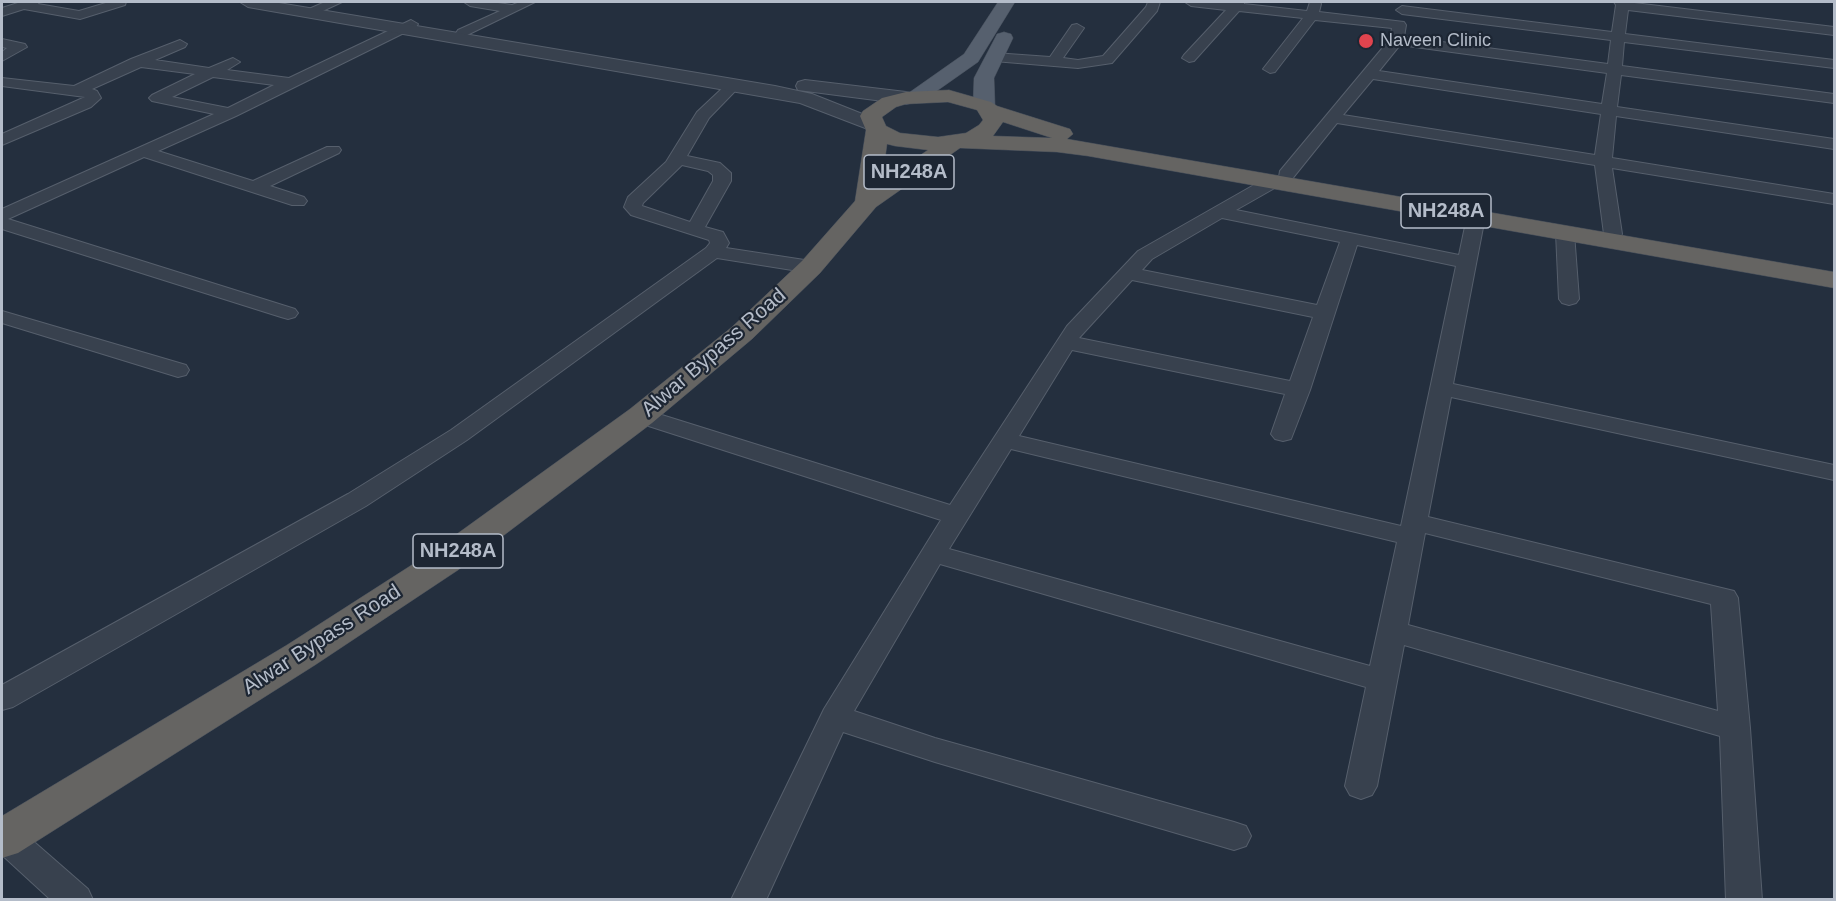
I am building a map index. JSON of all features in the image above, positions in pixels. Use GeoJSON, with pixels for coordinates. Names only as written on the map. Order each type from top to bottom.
{"type":"FeatureCollection","features":[{"type":"Feature","properties":{"kind":"highway","name":"NH248A"},"geometry":{"type":"LineString","coordinates":[[867,202],[875,127],[871,116],[889,102],[911,97],[949,96],[1096,142],[1476,217],[1834,279]]}},
{"type":"Feature","properties":{"kind":"highway","name":"NH248A"},"geometry":{"type":"LineString","coordinates":[[867,202],[956,142],[981,135],[993,126],[994,120],[986,108]]}},
{"type":"Feature","properties":{"kind":"highway","name":"NH248A"},"geometry":{"type":"LineString","coordinates":[[875,127],[896,139],[923,144],[956,142],[1057,145],[1280,178],[1613,234],[1834,279]]}},
{"type":"Feature","properties":{"kind":"highway","name":"Alwar Bypass Road"},"geometry":{"type":"LineString","coordinates":[[3,838],[301,655],[445,561],[641,416],[742,333],[812,267],[867,202]]}},
{"type":"Feature","properties":{"kind":"main road"},"geometry":{"type":"LineString","coordinates":[[911,97],[971,58],[1005,2]]}},
{"type":"Feature","properties":{"kind":"main road"},"geometry":{"type":"LineString","coordinates":[[986,108],[984,78],[1023,2]]}},
{"type":"Feature","properties":{"kind":"street"},"geometry":{"type":"LineString","coordinates":[[2,12],[28,3],[80,15],[120,2]]}},
{"type":"Feature","properties":{"kind":"street"},"geometry":{"type":"LineString","coordinates":[[248,2],[322,7]]}},
{"type":"Feature","properties":{"kind":"street"},"geometry":{"type":"LineString","coordinates":[[287,2],[805,98],[875,127]]}},
{"type":"Feature","properties":{"kind":"street"},"geometry":{"type":"LineString","coordinates":[[470,2],[514,9]]}},
{"type":"Feature","properties":{"kind":"street"},"geometry":{"type":"LineString","coordinates":[[463,33],[529,2]]}},
{"type":"Feature","properties":{"kind":"street"},"geometry":{"type":"LineString","coordinates":[[994,57],[1078,64],[1107,60],[1152,8],[1154,2]]}},
{"type":"Feature","properties":{"kind":"street"},"geometry":{"type":"LineString","coordinates":[[1191,2],[1314,8],[1400,19],[1614,70],[1834,99]]}},
{"type":"Feature","properties":{"kind":"street"},"geometry":{"type":"LineString","coordinates":[[1613,234],[1603,162],[1621,3],[1686,7],[1834,31]]}},
{"type":"Feature","properties":{"kind":"street"},"geometry":{"type":"LineString","coordinates":[[1190,57],[1237,4]]}},
{"type":"Feature","properties":{"kind":"street"},"geometry":{"type":"LineString","coordinates":[[1270,69],[1314,8]]}},
{"type":"Feature","properties":{"kind":"street"},"geometry":{"type":"LineString","coordinates":[[1400,19],[1504,17],[1618,37],[1834,64]]}},
{"type":"Feature","properties":{"kind":"street"},"geometry":{"type":"LineString","coordinates":[[748,900],[835,717],[933,553],[1074,330],[1145,255],[1280,178],[1370,74],[1400,19]]}},
{"type":"Feature","properties":{"kind":"street"},"geometry":{"type":"LineString","coordinates":[[2,215],[230,113],[407,26],[738,78],[911,97]]}},
{"type":"Feature","properties":{"kind":"street"},"geometry":{"type":"LineString","coordinates":[[1054,62],[1077,28]]}},
{"type":"Feature","properties":{"kind":"street"},"geometry":{"type":"LineString","coordinates":[[2,43],[20,47],[2,57]]}},
{"type":"Feature","properties":{"kind":"street"},"geometry":{"type":"LineString","coordinates":[[76,90],[180,44]]}},
{"type":"Feature","properties":{"kind":"street"},"geometry":{"type":"LineString","coordinates":[[136,62],[289,84]]}},
{"type":"Feature","properties":{"kind":"street"},"geometry":{"type":"LineString","coordinates":[[230,113],[157,98],[233,62]]}},
{"type":"Feature","properties":{"kind":"street"},"geometry":{"type":"LineString","coordinates":[[1370,74],[1834,144]]}},
{"type":"Feature","properties":{"kind":"street"},"geometry":{"type":"LineString","coordinates":[[2,82],[76,90],[92,94],[93,98],[86,104],[2,140]]}},
{"type":"Feature","properties":{"kind":"street"},"geometry":{"type":"LineString","coordinates":[[2,96],[27,85]]}},
{"type":"Feature","properties":{"kind":"street"},"geometry":{"type":"LineString","coordinates":[[2,699],[357,500],[459,435],[713,252],[720,243],[716,236],[637,211],[633,207],[634,201],[678,159],[703,115],[734,85]]}},
{"type":"Feature","properties":{"kind":"street"},"geometry":{"type":"LineString","coordinates":[[1332,118],[1834,199]]}},
{"type":"Feature","properties":{"kind":"street"},"geometry":{"type":"LineString","coordinates":[[254,186],[333,150]]}},
{"type":"Feature","properties":{"kind":"street"},"geometry":{"type":"LineString","coordinates":[[144,152],[298,201]]}},
{"type":"Feature","properties":{"kind":"street"},"geometry":{"type":"LineString","coordinates":[[678,159],[714,167],[722,173],[722,182],[694,230]]}},
{"type":"Feature","properties":{"kind":"street"},"geometry":{"type":"LineString","coordinates":[[1219,212],[1467,262]]}},
{"type":"Feature","properties":{"kind":"street"},"geometry":{"type":"LineString","coordinates":[[1361,786],[1476,217]]}},
{"type":"Feature","properties":{"kind":"street"},"geometry":{"type":"LineString","coordinates":[[2,223],[288,313]]}},
{"type":"Feature","properties":{"kind":"street"},"geometry":{"type":"LineString","coordinates":[[1565,233],[1569,298]]}},
{"type":"Feature","properties":{"kind":"street"},"geometry":{"type":"LineString","coordinates":[[1283,434],[1350,239]]}},
{"type":"Feature","properties":{"kind":"street"},"geometry":{"type":"LineString","coordinates":[[713,252],[812,267]]}},
{"type":"Feature","properties":{"kind":"street"},"geometry":{"type":"LineString","coordinates":[[1128,273],[1325,313]]}},
{"type":"Feature","properties":{"kind":"street"},"geometry":{"type":"LineString","coordinates":[[2,317],[178,370]]}},
{"type":"Feature","properties":{"kind":"street"},"geometry":{"type":"LineString","coordinates":[[1066,342],[1299,390]]}},
{"type":"Feature","properties":{"kind":"street"},"geometry":{"type":"LineString","coordinates":[[1442,388],[1834,472]]}},
{"type":"Feature","properties":{"kind":"street"},"geometry":{"type":"LineString","coordinates":[[641,416],[957,516]]}},
{"type":"Feature","properties":{"kind":"street"},"geometry":{"type":"LineString","coordinates":[[1005,440],[1724,598],[1736,728],[1744,900]]}},
{"type":"Feature","properties":{"kind":"street"},"geometry":{"type":"LineString","coordinates":[[933,553],[1383,681]]}},
{"type":"Feature","properties":{"kind":"street"},"geometry":{"type":"LineString","coordinates":[[1392,631],[1736,728]]}},
{"type":"Feature","properties":{"kind":"street"},"geometry":{"type":"LineString","coordinates":[[835,717],[935,750],[1234,836]]}},
{"type":"Feature","properties":{"kind":"street"},"geometry":{"type":"LineString","coordinates":[[3,838],[76,900]]}},
{"type":"Feature","properties":{"kind":"place","name":"Naveen Clinic"},"geometry":{"type":"Point","coordinates":[1366,41]}}]}
